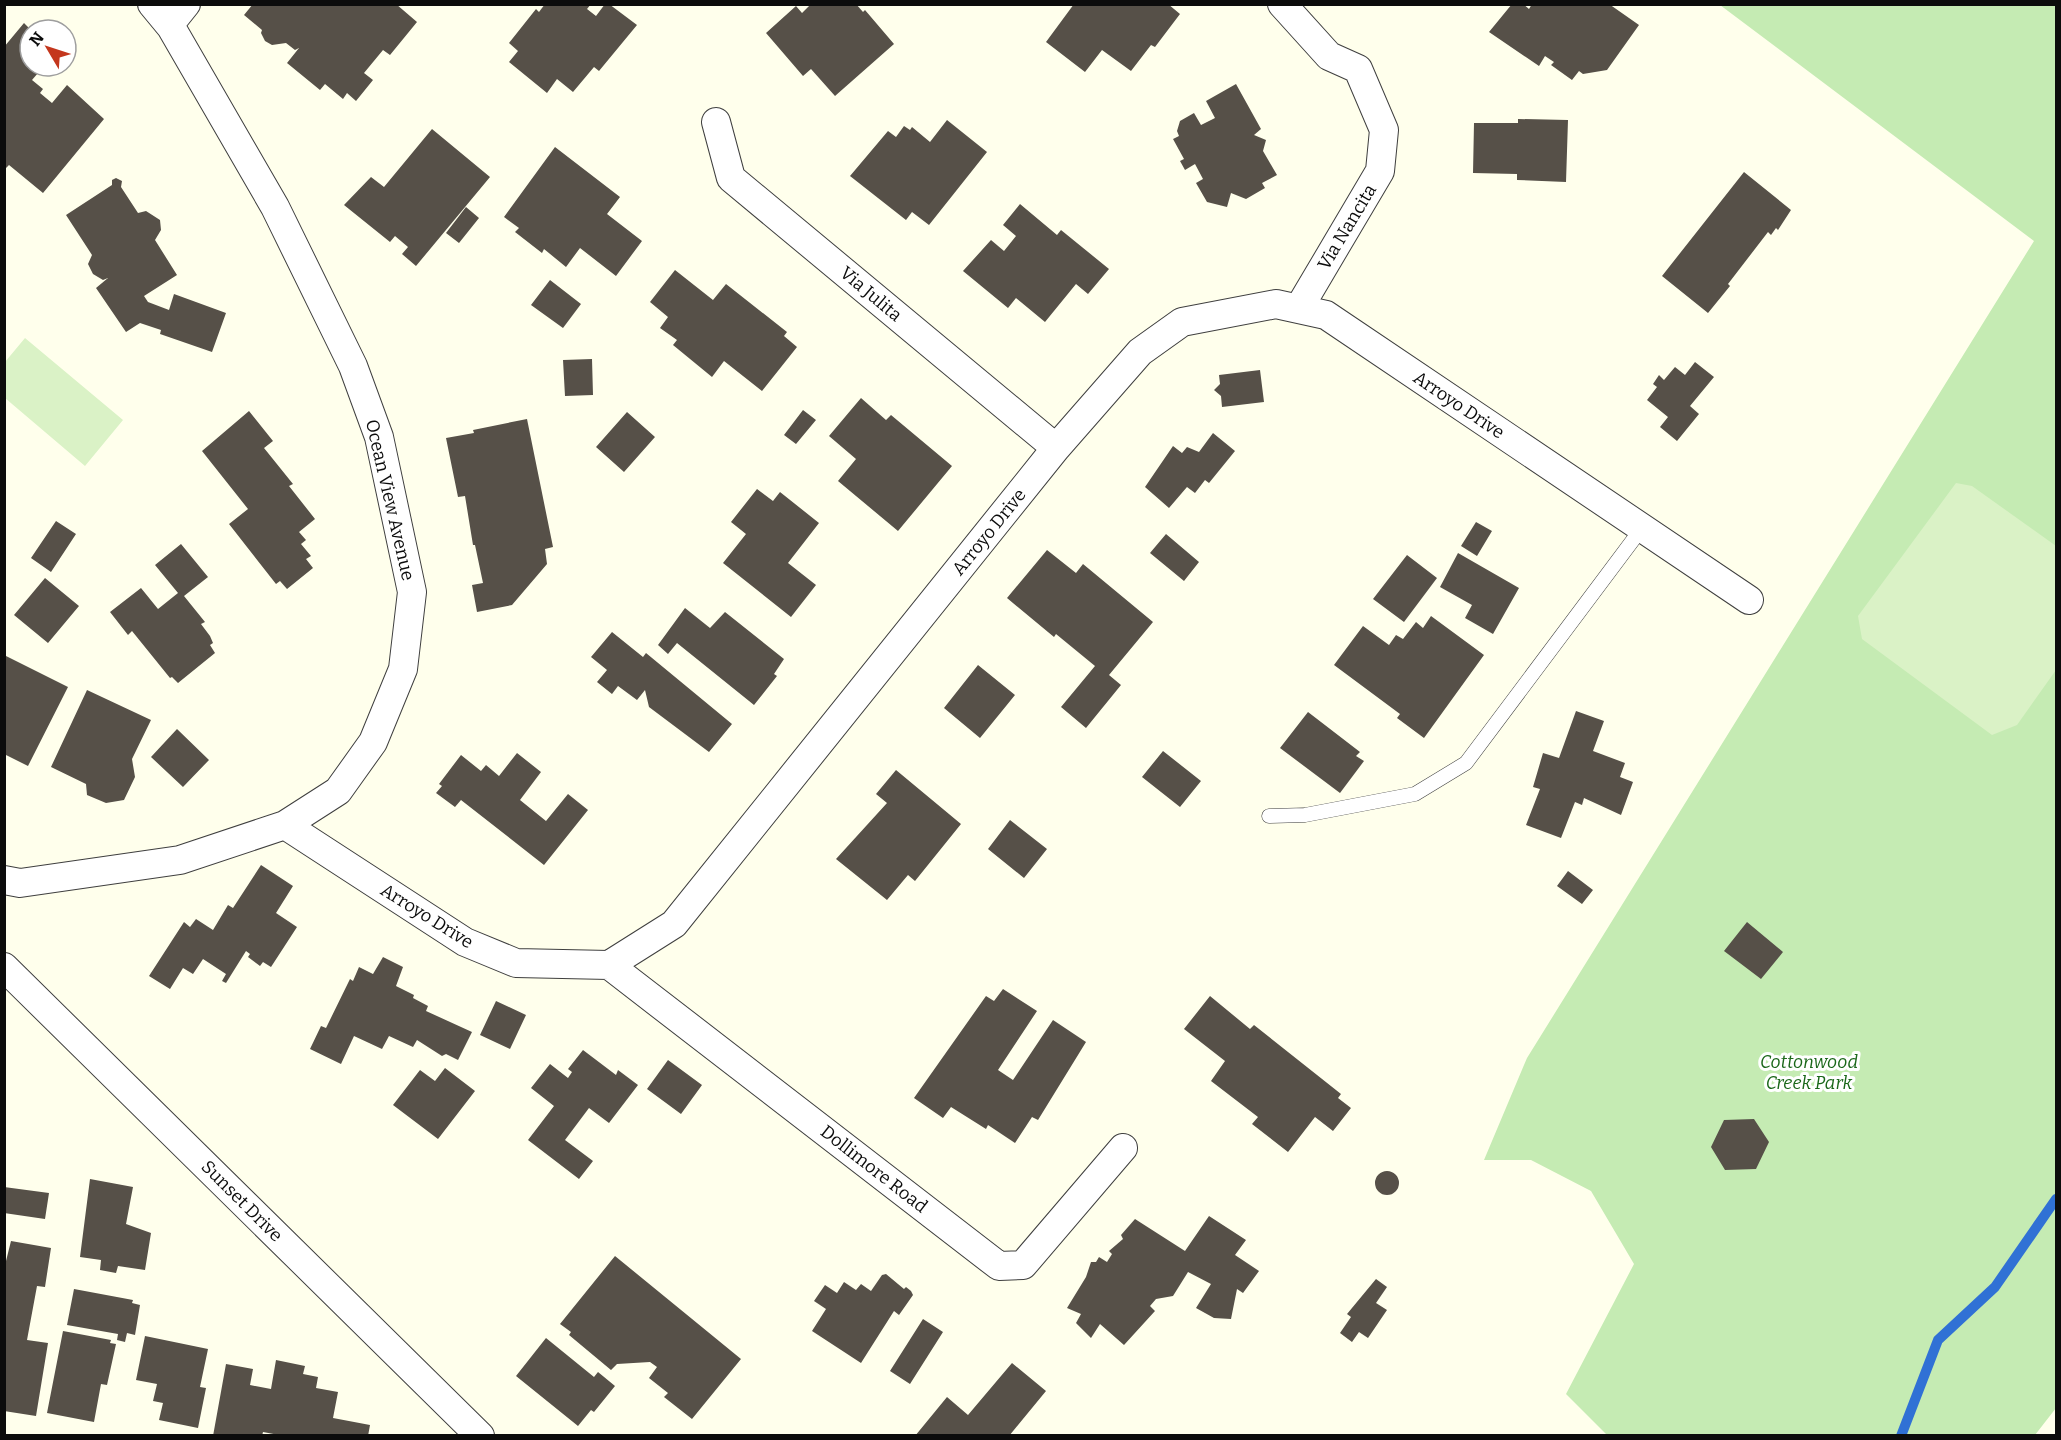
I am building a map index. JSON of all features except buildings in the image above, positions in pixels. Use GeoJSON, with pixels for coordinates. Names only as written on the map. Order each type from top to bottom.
{"type":"FeatureCollection","features":[{"type":"Feature","properties":{"kind":"street","name":"Via Nancita"},"geometry":{"type":"LineString","coordinates":[[1282,4],[1329,56],[1358,69],[1384,130],[1380,171],[1299,308]]}},
{"type":"Feature","properties":{"kind":"street","name":"Ocean View Avenue"},"geometry":{"type":"LineString","coordinates":[[4,880],[20,883],[180,860],[285,825],[338,791],[373,742],[403,669],[412,592],[379,437],[353,366],[275,207],[170,11]]}},
{"type":"Feature","properties":{"kind":"street","name":"Via Julita"},"geometry":{"type":"LineString","coordinates":[[716,122],[731,178],[1056,448]]}},
{"type":"Feature","properties":{"kind":"street","name":"Arroyo Drive"},"geometry":{"type":"LineString","coordinates":[[285,825],[465,942],[516,963],[609,965],[674,924],[1056,448],[1140,352],[1182,322],[1276,304],[1326,315],[1749,600]]}},
{"type":"Feature","properties":{"kind":"street","name":"Dollimore Road"},"geometry":{"type":"LineString","coordinates":[[609,965],[999,1266],[1023,1265],[1123,1148]]}},
{"type":"Feature","properties":{"kind":"street","name":"Sunset Drive"},"geometry":{"type":"LineString","coordinates":[[4,968],[480,1436]]}},
{"type":"Feature","properties":{"kind":"lane"},"geometry":{"type":"LineString","coordinates":[[1269,816],[1305,815],[1415,794],[1466,763],[1642,528]]}},
{"type":"Feature","properties":{"kind":"green space","name":"Cottonwood Creek Park"},"geometry":{"type":"Polygon","coordinates":[[[1720,5],[2056,5],[2056,1408],[2035,1435],[1607,1435],[1566,1394],[1634,1264],[1591,1191],[1531,1160],[1484,1160],[1527,1058],[2034,241],[1720,5]]]}},
{"type":"Feature","properties":{"kind":"green space"},"geometry":{"type":"Polygon","coordinates":[[[25,338],[123,420],[85,466],[5,398],[5,362],[25,338]]]}},
{"type":"Feature","properties":{"kind":"green space"},"geometry":{"type":"Polygon","coordinates":[[[1956,483],[1972,486],[2056,546],[2056,670],[2017,725],[1992,735],[1862,639],[1858,616],[1956,483]]]}},
{"type":"Feature","properties":{"kind":"waterway"},"geometry":{"type":"LineString","coordinates":[[1901,1436],[1938,1340],[1995,1287],[2056,1199]]}}]}
